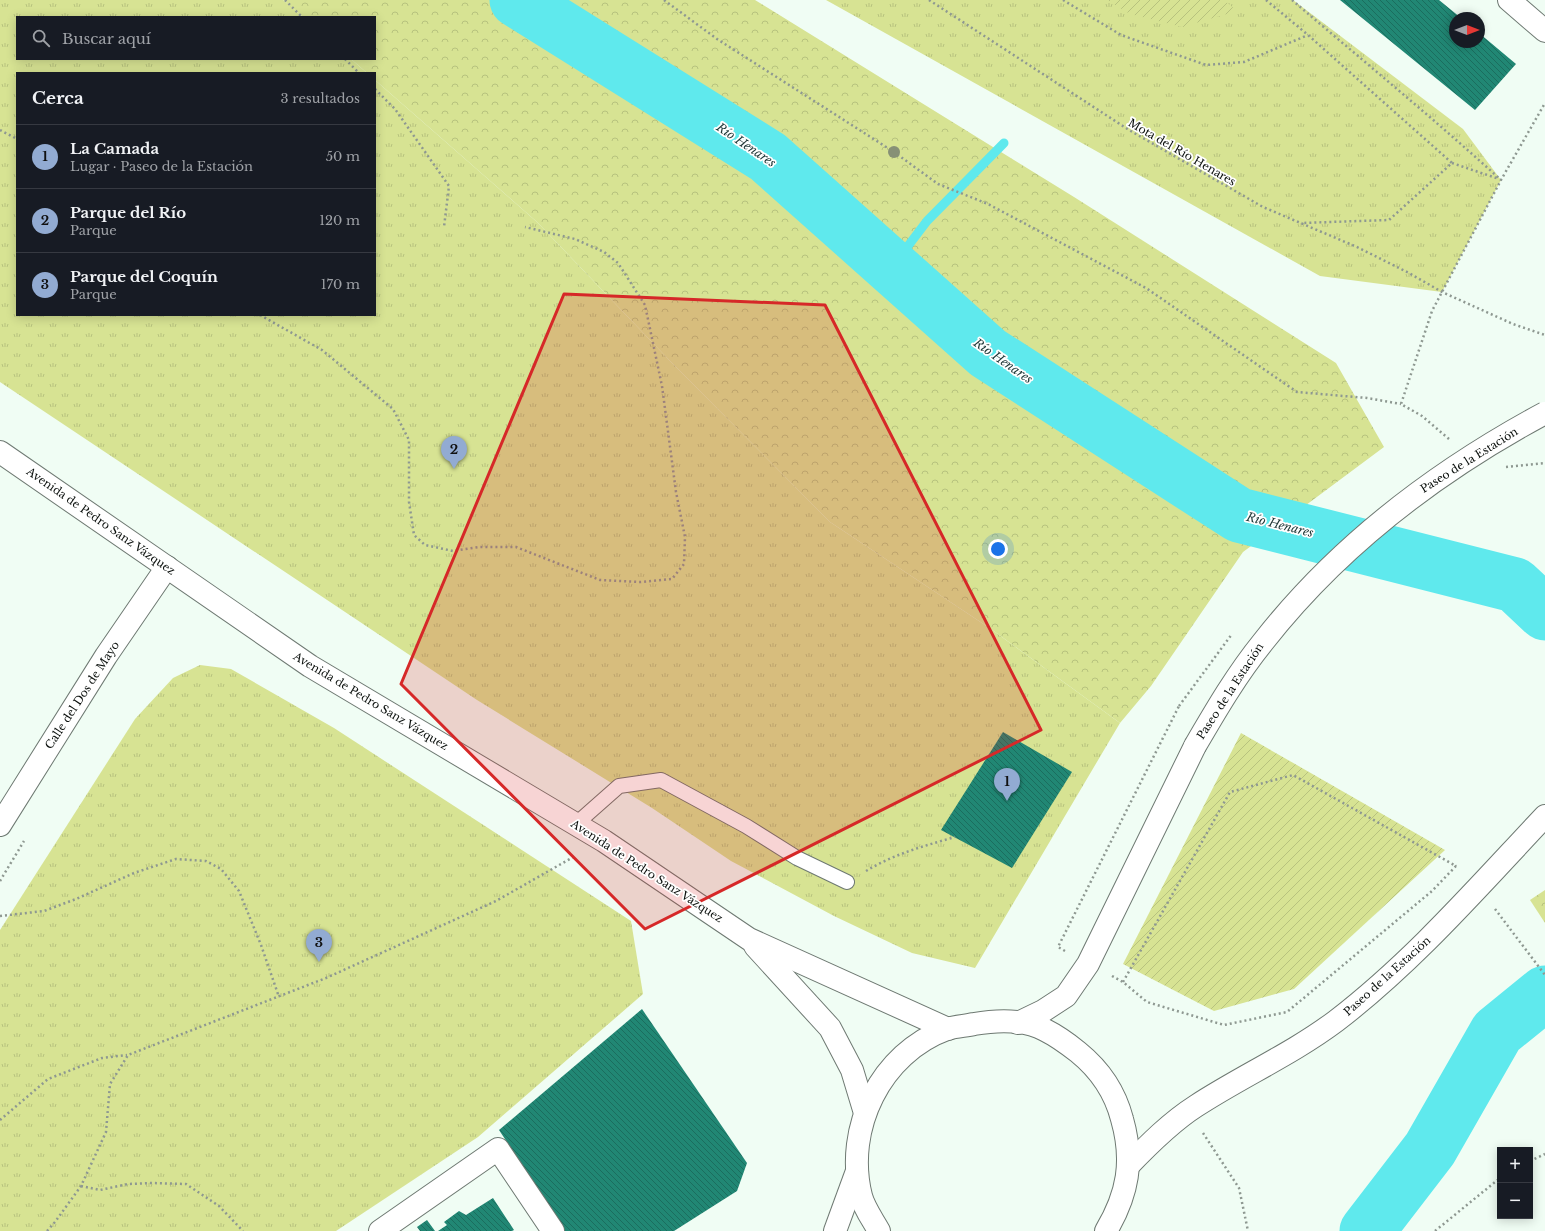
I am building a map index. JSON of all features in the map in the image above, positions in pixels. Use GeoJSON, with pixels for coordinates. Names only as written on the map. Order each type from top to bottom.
{"type":"FeatureCollection","features":[{"type":"Feature","properties":{"kind":"street"},"geometry":{"type":"LineString","coordinates":[[1510,0],[1545,31]]}},
{"type":"Feature","properties":{"kind":"street","name":"Paseo de la Estación"},"geometry":{"type":"LineString","coordinates":[[1018,1023],[1042,1011],[1066,996],[1088,964],[1195,746],[1237,677],[1288,611],[1340,558],[1386,516],[1459,463],[1545,413]]}},
{"type":"Feature","properties":{"kind":"street","name":"Avenida de Pedro Sanz Vázquez"},"geometry":{"type":"LineString","coordinates":[[0,452],[310,666],[604,840],[749,939],[948,1029]]}},
{"type":"Feature","properties":{"kind":"street","name":"Calle del Dos de Mayo"},"geometry":{"type":"LineString","coordinates":[[0,825],[106,656],[167,567]]}},
{"type":"Feature","properties":{"kind":"street","name":"Paseo de la Estación"},"geometry":{"type":"LineString","coordinates":[[1128,1166],[1155,1138],[1195,1106],[1296,1048],[1363,1000],[1441,927],[1545,816]]}},
{"type":"Feature","properties":{"kind":"street","name":"Avenida de Pedro Sanz Vázquez"},"geometry":{"type":"LineString","coordinates":[[749,939],[830,1028],[852,1070],[864,1113]]}},
{"type":"Feature","properties":{"kind":"street"},"geometry":{"type":"LineString","coordinates":[[879,1231],[861,1197],[857,1171],[858,1142],[864,1113],[878,1086],[897,1061],[920,1042],[948,1029],[993,1021],[1018,1023],[1044,1029],[1064,1041],[1087,1059],[1106,1082],[1120,1108],[1127,1136],[1128,1166],[1121,1221],[1106,1231]]}},
{"type":"Feature","properties":{"kind":"street"},"geometry":{"type":"LineString","coordinates":[[380,1231],[498,1149],[548,1229]]}},
{"type":"Feature","properties":{"kind":"street"},"geometry":{"type":"LineString","coordinates":[[835,1231],[857,1171]]}},
{"type":"Feature","properties":{"kind":"lane"},"geometry":{"type":"LineString","coordinates":[[576,824],[619,786],[661,780],[746,826],[797,858],[846,882]]}},
{"type":"Feature","properties":{"kind":"path"},"geometry":{"type":"LineString","coordinates":[[285,0],[301,16]]}},
{"type":"Feature","properties":{"kind":"path"},"geometry":{"type":"LineString","coordinates":[[664,0],[717,39],[894,152],[938,184],[988,204],[1146,288],[1297,392],[1367,398],[1401,404],[1422,416],[1450,440]]}},
{"type":"Feature","properties":{"kind":"path","name":"Mota del Río Henares"},"geometry":{"type":"LineString","coordinates":[[929,0],[1129,130],[1263,207],[1356,247],[1442,292],[1513,324],[1545,335]]}},
{"type":"Feature","properties":{"kind":"path"},"geometry":{"type":"LineString","coordinates":[[1063,0],[1121,35],[1206,65],[1244,62],[1308,35]]}},
{"type":"Feature","properties":{"kind":"path"},"geometry":{"type":"LineString","coordinates":[[1266,0],[1308,35],[1452,163],[1501,180]]}},
{"type":"Feature","properties":{"kind":"path"},"geometry":{"type":"LineString","coordinates":[[1292,0],[1446,130],[1501,180]]}},
{"type":"Feature","properties":{"kind":"path"},"geometry":{"type":"LineString","coordinates":[[346,60],[358,72]]}},
{"type":"Feature","properties":{"kind":"path"},"geometry":{"type":"LineString","coordinates":[[376,90],[395,109],[449,186],[444,227]]}},
{"type":"Feature","properties":{"kind":"path"},"geometry":{"type":"LineString","coordinates":[[1401,404],[1432,311],[1501,180],[1545,102]]}},
{"type":"Feature","properties":{"kind":"path"},"geometry":{"type":"LineString","coordinates":[[0,130],[16,138]]}},
{"type":"Feature","properties":{"kind":"path"},"geometry":{"type":"LineString","coordinates":[[1299,223],[1389,220],[1452,163]]}},
{"type":"Feature","properties":{"kind":"path"},"geometry":{"type":"LineString","coordinates":[[262,316],[322,350],[392,409],[409,440],[409,502],[414,534],[425,546],[452,551],[479,547],[516,547],[600,580],[641,582],[672,579],[684,564],[685,536],[676,492],[662,386],[645,305],[618,263],[604,252],[575,239],[525,227]]}},
{"type":"Feature","properties":{"kind":"path"},"geometry":{"type":"LineString","coordinates":[[1501,466],[1508,468],[1545,463]]}},
{"type":"Feature","properties":{"kind":"path"},"geometry":{"type":"LineString","coordinates":[[1179,706],[1058,947],[1123,982],[1147,1002],[1224,1025],[1287,1012],[1432,891]]}},
{"type":"Feature","properties":{"kind":"path"},"geometry":{"type":"LineString","coordinates":[[1123,982],[1230,792],[1293,774],[1456,866]]}},
{"type":"Feature","properties":{"kind":"path"},"geometry":{"type":"LineString","coordinates":[[846,882],[882,861],[920,847],[955,837]]}},
{"type":"Feature","properties":{"kind":"path"},"geometry":{"type":"LineString","coordinates":[[0,1120],[48,1078],[102,1058],[128,1055],[326,978],[496,901],[604,840]]}},
{"type":"Feature","properties":{"kind":"path"},"geometry":{"type":"LineString","coordinates":[[0,916],[44,911],[76,899],[134,873],[176,859],[206,861],[221,869],[239,891],[261,945],[279,997]]}},
{"type":"Feature","properties":{"kind":"path"},"geometry":{"type":"LineString","coordinates":[[1478,887],[1545,975]]}},
{"type":"Feature","properties":{"kind":"path"},"geometry":{"type":"LineString","coordinates":[[47,1231],[81,1186],[106,1132],[110,1084],[128,1055]]}},
{"type":"Feature","properties":{"kind":"path"},"geometry":{"type":"LineString","coordinates":[[1200,1130],[1238,1188],[1248,1231]]}},
{"type":"Feature","properties":{"kind":"path"},"geometry":{"type":"LineString","coordinates":[[1533,1160],[1545,1154]]}},
{"type":"Feature","properties":{"kind":"path"},"geometry":{"type":"LineString","coordinates":[[1435,1231],[1497,1180]]}},
{"type":"Feature","properties":{"kind":"path"},"geometry":{"type":"LineString","coordinates":[[81,1186],[100,1190],[128,1184],[186,1184],[219,1206],[243,1231]]}},
{"type":"Feature","properties":{"kind":"highlighted area"},"geometry":{"type":"Polygon","coordinates":[[[564,294],[825,305],[1041,730],[645,929],[401,684],[564,294]]]}},
{"type":"Feature","properties":{"kind":"green space"},"geometry":{"type":"Polygon","coordinates":[[[0,0],[283,0],[302,16],[16,16],[16,60],[352,60],[366,72],[16,72],[16,316],[376,316],[376,81],[537,222],[673,364],[830,522],[991,629],[1120,723],[975,968],[912,953],[834,916],[731,861],[652,808],[477,700],[0,382],[0,0]]]}},
{"type":"Feature","properties":{"kind":"green space"},"geometry":{"type":"Polygon","coordinates":[[[283,0],[755,0],[1074,197],[1336,363],[1384,447],[1243,552],[1151,686],[1120,723],[991,629],[830,522],[673,364],[537,222],[376,81],[376,72],[366,72],[352,60],[376,60],[376,16],[302,16],[283,0]]]}},
{"type":"Feature","properties":{"kind":"green space"},"geometry":{"type":"Polygon","coordinates":[[[826,0],[1293,0],[1463,129],[1501,180],[1442,292],[1320,276],[826,0]]]}},
{"type":"Feature","properties":{"kind":"green space"},"geometry":{"type":"Polygon","coordinates":[[[1107,0],[1224,0],[1237,11],[1182,27],[1130,14],[1107,0]]]}},
{"type":"Feature","properties":{"kind":"green space"},"geometry":{"type":"Polygon","coordinates":[[[200,665],[231,669],[334,728],[631,921],[643,994],[478,1137],[336,1231],[0,1231],[0,930],[135,719],[173,678],[200,665]]]}},
{"type":"Feature","properties":{"kind":"green space"},"geometry":{"type":"Polygon","coordinates":[[[1241,733],[1445,850],[1294,989],[1214,1011],[1123,964],[1241,733]]]}},
{"type":"Feature","properties":{"kind":"green space"},"geometry":{"type":"Polygon","coordinates":[[[1545,890],[1545,923],[1530,900],[1545,890]]]}},
{"type":"Feature","properties":{"kind":"building"},"geometry":{"type":"Polygon","coordinates":[[[1340,0],[1439,0],[1454,12],[1449,12],[1449,48],[1485,48],[1485,38],[1516,64],[1475,110],[1340,0]]]}},
{"type":"Feature","properties":{"kind":"building"},"geometry":{"type":"Polygon","coordinates":[[[1003,732],[1072,772],[1012,868],[941,830],[1003,732]]]}},
{"type":"Feature","properties":{"kind":"building"},"geometry":{"type":"Polygon","coordinates":[[[642,1009],[747,1163],[737,1191],[674,1231],[565,1231],[499,1130],[642,1009]]]}},
{"type":"Feature","properties":{"kind":"building"},"geometry":{"type":"Polygon","coordinates":[[[493,1198],[514,1230],[438,1231],[447,1225],[444,1222],[459,1211],[466,1215],[493,1198]]]}},
{"type":"Feature","properties":{"kind":"building"},"geometry":{"type":"Polygon","coordinates":[[[427,1220],[435,1231],[420,1231],[417,1227],[427,1220]]]}},
{"type":"Feature","properties":{"kind":"waterway","name":"Río Henares"},"geometry":{"type":"LineString","coordinates":[[517,0],[768,157],[988,353],[1239,515],[1515,585],[1545,613]]}},
{"type":"Feature","properties":{"kind":"waterway"},"geometry":{"type":"LineString","coordinates":[[892,267],[927,221],[1004,143]]}},
{"type":"Feature","properties":{"kind":"waterway"},"geometry":{"type":"LineString","coordinates":[[1367,1231],[1430,1149],[1497,1032],[1545,993]]}},
{"type":"Feature","properties":{"kind":"place","name":"Parque del Río"},"geometry":{"type":"Point","coordinates":[454,469]}},
{"type":"Feature","properties":{"kind":"place","name":"La Camada"},"geometry":{"type":"Point","coordinates":[1007,801]}},
{"type":"Feature","properties":{"kind":"place","name":"Parque del Coquín"},"geometry":{"type":"Point","coordinates":[319,962]}}]}
